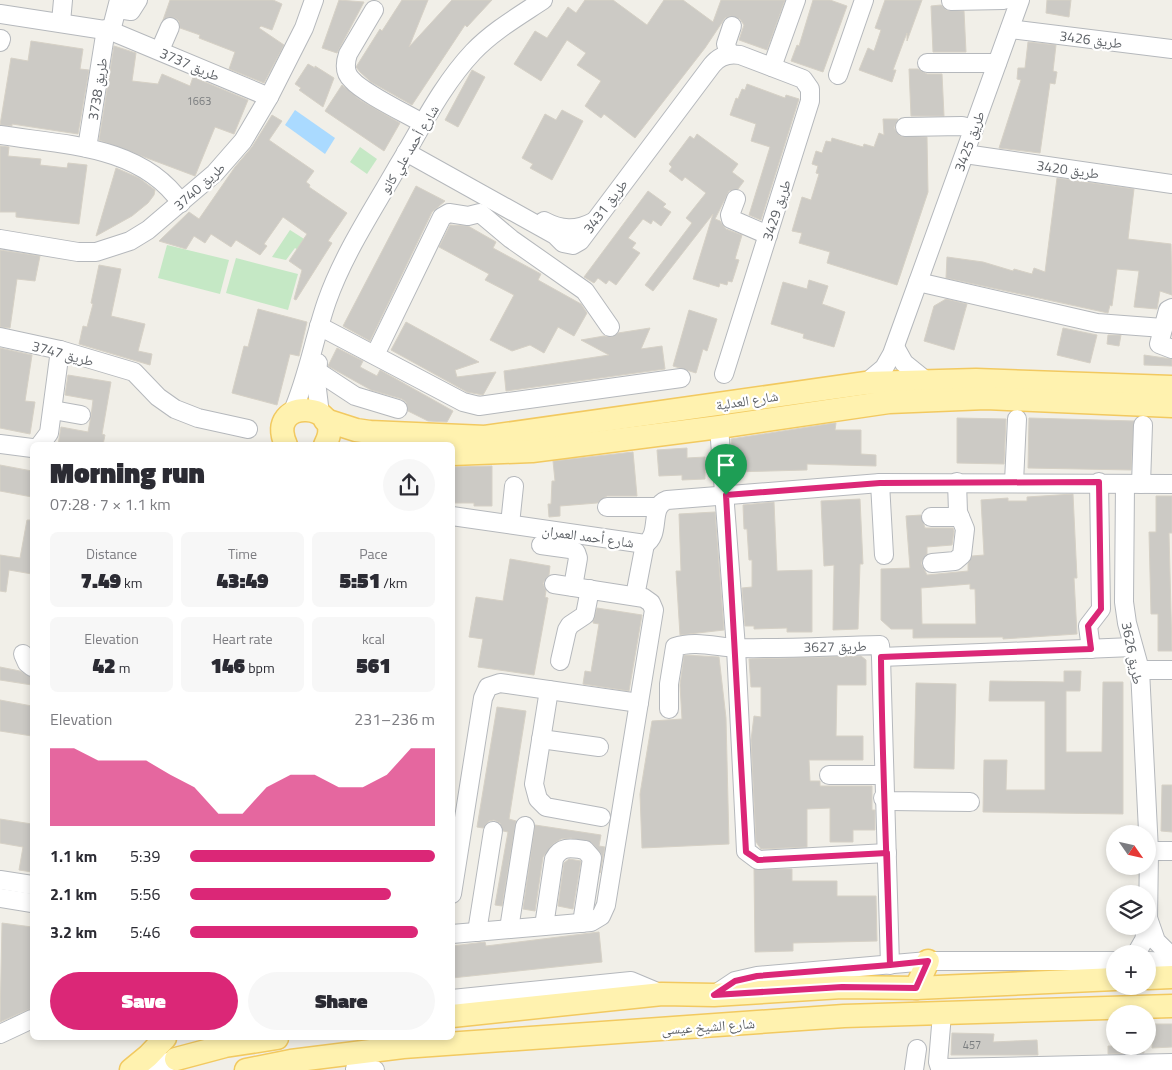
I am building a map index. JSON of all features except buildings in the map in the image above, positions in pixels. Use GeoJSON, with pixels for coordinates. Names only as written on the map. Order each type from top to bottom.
{"type":"FeatureCollection","features":[{"type":"Feature","properties":{"kind":"main road","name":"شارع العدلية"},"geometry":{"type":"LineString","coordinates":[[292,413],[306,409],[356,430],[370,432],[484,437],[866,383],[925,380],[1172,387]]}},
{"type":"Feature","properties":{"kind":"main road","name":"شارع العدلية"},"geometry":{"type":"LineString","coordinates":[[455,454],[532,451],[719,427],[860,405],[952,398],[1028,398],[1172,406]]}},
{"type":"Feature","properties":{"kind":"main road"},"geometry":{"type":"LineString","coordinates":[[285,442],[282,431],[284,424],[292,413]]}},
{"type":"Feature","properties":{"kind":"main road"},"geometry":{"type":"LineString","coordinates":[[323,417],[329,433],[326,442]]}},
{"type":"Feature","properties":{"kind":"main road"},"geometry":{"type":"LineString","coordinates":[[916,988],[928,961]]}},
{"type":"Feature","properties":{"kind":"main road"},"geometry":{"type":"LineString","coordinates":[[1156,977],[1172,976]]}},
{"type":"Feature","properties":{"kind":"main road"},"geometry":{"type":"LineString","coordinates":[[455,1016],[662,994],[714,995],[842,987],[916,988],[1106,979]]}},
{"type":"Feature","properties":{"kind":"main road","name":"شارع الشيخ عيسى"},"geometry":{"type":"LineString","coordinates":[[246,1070],[291,1061],[350,1063],[824,1018],[1172,1006]]}},
{"type":"Feature","properties":{"kind":"main road"},"geometry":{"type":"LineString","coordinates":[[131,1070],[163,1040]]}},
{"type":"Feature","properties":{"kind":"main road"},"geometry":{"type":"LineString","coordinates":[[189,1054],[266,1040]]}},
{"type":"Feature","properties":{"kind":"main road"},"geometry":{"type":"LineString","coordinates":[[267,1070],[291,1061]]}},
{"type":"Feature","properties":{"kind":"street"},"geometry":{"type":"LineString","coordinates":[[62,22],[63,0]]}},
{"type":"Feature","properties":{"kind":"street"},"geometry":{"type":"LineString","coordinates":[[109,30],[118,4],[132,11],[138,0]]}},
{"type":"Feature","properties":{"kind":"street","name":"طريق 3740"},"geometry":{"type":"LineString","coordinates":[[0,239],[78,252],[96,252],[130,241],[142,234],[180,203],[235,151],[269,98],[304,28],[314,0]]}},
{"type":"Feature","properties":{"kind":"street","name":"شارع أحمد علي كانو"},"geometry":{"type":"LineString","coordinates":[[292,413],[305,381],[328,300],[348,255],[409,147],[460,67],[474,51],[497,31],[543,0]]}},
{"type":"Feature","properties":{"kind":"street"},"geometry":{"type":"LineString","coordinates":[[732,26],[726,44],[729,54],[740,55],[772,67],[796,0]]}},
{"type":"Feature","properties":{"kind":"street"},"geometry":{"type":"LineString","coordinates":[[838,75],[864,0]]}},
{"type":"Feature","properties":{"kind":"street"},"geometry":{"type":"LineString","coordinates":[[951,1],[1004,0]]}},
{"type":"Feature","properties":{"kind":"street"},"geometry":{"type":"LineString","coordinates":[[1009,0],[1020,0]]}},
{"type":"Feature","properties":{"kind":"street","name":"طريق 3425"},"geometry":{"type":"LineString","coordinates":[[866,383],[884,368],[895,347],[1020,0]]}},
{"type":"Feature","properties":{"kind":"street"},"geometry":{"type":"LineString","coordinates":[[374,10],[348,54],[346,62],[348,74],[357,85],[424,124]]}},
{"type":"Feature","properties":{"kind":"street","name":"طريق 3737"},"geometry":{"type":"LineString","coordinates":[[0,14],[109,30],[160,50],[269,98]]}},
{"type":"Feature","properties":{"kind":"street"},"geometry":{"type":"LineString","coordinates":[[160,50],[170,27]]}},
{"type":"Feature","properties":{"kind":"street","name":"طريق 3426"},"geometry":{"type":"LineString","coordinates":[[1010,29],[1172,49]]}},
{"type":"Feature","properties":{"kind":"street","name":"طريق 3738"},"geometry":{"type":"LineString","coordinates":[[87,148],[109,30]]}},
{"type":"Feature","properties":{"kind":"street","name":"طريق 3431"},"geometry":{"type":"LineString","coordinates":[[487,200],[546,226],[563,243],[573,245],[580,241],[712,65],[719,58],[729,54]]}},
{"type":"Feature","properties":{"kind":"street"},"geometry":{"type":"LineString","coordinates":[[927,63],[997,63]]}},
{"type":"Feature","properties":{"kind":"street","name":"طريق 3429"},"geometry":{"type":"LineString","coordinates":[[724,374],[811,95],[808,84],[804,79],[772,67]]}},
{"type":"Feature","properties":{"kind":"street"},"geometry":{"type":"LineString","coordinates":[[905,127],[962,126],[974,129]]}},
{"type":"Feature","properties":{"kind":"street"},"geometry":{"type":"LineString","coordinates":[[0,135],[87,148],[124,158],[156,175],[172,190],[180,203]]}},
{"type":"Feature","properties":{"kind":"street"},"geometry":{"type":"LineString","coordinates":[[409,147],[422,150],[487,200],[511,239],[585,291],[610,327]]}},
{"type":"Feature","properties":{"kind":"street","name":"طريق 3420"},"geometry":{"type":"LineString","coordinates":[[965,154],[1172,184]]}},
{"type":"Feature","properties":{"kind":"street"},"geometry":{"type":"LineString","coordinates":[[736,199],[730,215],[731,219],[768,235]]}},
{"type":"Feature","properties":{"kind":"street"},"geometry":{"type":"LineString","coordinates":[[375,356],[442,217],[449,212],[468,216],[487,200]]}},
{"type":"Feature","properties":{"kind":"street"},"geometry":{"type":"LineString","coordinates":[[918,282],[1097,323],[1163,328]]}},
{"type":"Feature","properties":{"kind":"street"},"geometry":{"type":"LineString","coordinates":[[1172,308],[1168,310],[1159,344],[1172,349]]}},
{"type":"Feature","properties":{"kind":"street"},"geometry":{"type":"LineString","coordinates":[[319,328],[463,402],[479,406],[681,378]]}},
{"type":"Feature","properties":{"kind":"street","name":"شارع أحمد علي كانو"},"geometry":{"type":"LineString","coordinates":[[319,328],[317,372],[323,417]]}},
{"type":"Feature","properties":{"kind":"street","name":"طريق 3747"},"geometry":{"type":"LineString","coordinates":[[0,337],[60,350],[137,374],[158,398],[175,409],[198,418],[248,430]]}},
{"type":"Feature","properties":{"kind":"street"},"geometry":{"type":"LineString","coordinates":[[895,347],[904,363],[925,380]]}},
{"type":"Feature","properties":{"kind":"street"},"geometry":{"type":"LineString","coordinates":[[42,442],[49,433],[60,350]]}},
{"type":"Feature","properties":{"kind":"street"},"geometry":{"type":"LineString","coordinates":[[317,372],[355,396],[398,409]]}},
{"type":"Feature","properties":{"kind":"street"},"geometry":{"type":"LineString","coordinates":[[52,410],[81,415]]}},
{"type":"Feature","properties":{"kind":"street"},"geometry":{"type":"LineString","coordinates":[[1014,482],[1017,419]]}},
{"type":"Feature","properties":{"kind":"street","name":"طريق 3626"},"geometry":{"type":"LineString","coordinates":[[1143,426],[1133,484],[1124,602],[1133,647],[1140,670],[1148,825]]}},
{"type":"Feature","properties":{"kind":"street"},"geometry":{"type":"LineString","coordinates":[[719,427],[726,495],[736,648],[734,744],[754,860],[787,863],[887,853]]}},
{"type":"Feature","properties":{"kind":"street"},"geometry":{"type":"LineString","coordinates":[[0,444],[30,448]]}},
{"type":"Feature","properties":{"kind":"street"},"geometry":{"type":"LineString","coordinates":[[932,563],[956,561],[960,558],[965,529],[958,512],[957,482]]}},
{"type":"Feature","properties":{"kind":"street"},"geometry":{"type":"LineString","coordinates":[[1091,649],[1088,626],[1101,609],[1099,482]]}},
{"type":"Feature","properties":{"kind":"street"},"geometry":{"type":"LineString","coordinates":[[608,507],[658,507],[661,502],[666,500],[880,483],[1099,482],[1172,484]]}},
{"type":"Feature","properties":{"kind":"street"},"geometry":{"type":"LineString","coordinates":[[880,483],[884,555]]}},
{"type":"Feature","properties":{"kind":"street"},"geometry":{"type":"LineString","coordinates":[[510,524],[514,486]]}},
{"type":"Feature","properties":{"kind":"street","name":"شارع أحمد العمران"},"geometry":{"type":"LineString","coordinates":[[455,516],[645,544],[653,535],[658,507]]}},
{"type":"Feature","properties":{"kind":"street"},"geometry":{"type":"LineString","coordinates":[[931,518],[960,517]]}},
{"type":"Feature","properties":{"kind":"street"},"geometry":{"type":"LineString","coordinates":[[635,596],[645,544]]}},
{"type":"Feature","properties":{"kind":"street"},"geometry":{"type":"LineString","coordinates":[[541,545],[570,548],[576,552],[578,558],[585,615],[570,625],[565,634],[560,661]]}},
{"type":"Feature","properties":{"kind":"street"},"geometry":{"type":"LineString","coordinates":[[455,934],[582,923],[596,920],[606,905],[654,610],[648,600],[635,596],[554,584]]}},
{"type":"Feature","properties":{"kind":"street"},"geometry":{"type":"LineString","coordinates":[[669,709],[669,684],[675,647],[703,644],[736,648]]}},
{"type":"Feature","properties":{"kind":"street","name":"طريق 3627"},"geometry":{"type":"LineString","coordinates":[[736,648],[880,645],[881,657],[1133,647]]}},
{"type":"Feature","properties":{"kind":"street"},"geometry":{"type":"LineString","coordinates":[[881,657],[883,798],[887,853],[890,965]]}},
{"type":"Feature","properties":{"kind":"street"},"geometry":{"type":"LineString","coordinates":[[1140,670],[1172,670]]}},
{"type":"Feature","properties":{"kind":"street"},"geometry":{"type":"LineString","coordinates":[[455,875],[484,694],[488,687],[500,683],[638,703]]}},
{"type":"Feature","properties":{"kind":"street"},"geometry":{"type":"LineString","coordinates":[[549,690],[534,784],[540,802],[546,806],[601,817]]}},
{"type":"Feature","properties":{"kind":"street"},"geometry":{"type":"LineString","coordinates":[[541,739],[599,747]]}},
{"type":"Feature","properties":{"kind":"street"},"geometry":{"type":"LineString","coordinates":[[829,775],[883,775]]}},
{"type":"Feature","properties":{"kind":"street"},"geometry":{"type":"LineString","coordinates":[[883,798],[892,801],[970,802]]}},
{"type":"Feature","properties":{"kind":"street"},"geometry":{"type":"LineString","coordinates":[[509,929],[525,826]]}},
{"type":"Feature","properties":{"kind":"street"},"geometry":{"type":"LineString","coordinates":[[477,932],[493,831]]}},
{"type":"Feature","properties":{"kind":"street"},"geometry":{"type":"LineString","coordinates":[[544,926],[554,859],[557,852],[565,848],[585,850],[592,858],[582,923]]}},
{"type":"Feature","properties":{"kind":"street"},"geometry":{"type":"LineString","coordinates":[[1156,851],[1172,851]]}},
{"type":"Feature","properties":{"kind":"street"},"geometry":{"type":"LineString","coordinates":[[0,880],[30,885]]}},
{"type":"Feature","properties":{"kind":"street"},"geometry":{"type":"LineString","coordinates":[[0,898],[30,904]]}},
{"type":"Feature","properties":{"kind":"street","name":"طريق 3626"},"geometry":{"type":"LineString","coordinates":[[1154,935],[1168,950]]}},
{"type":"Feature","properties":{"kind":"street"},"geometry":{"type":"LineString","coordinates":[[714,995],[735,981],[757,976],[928,961],[1106,961]]}},
{"type":"Feature","properties":{"kind":"street"},"geometry":{"type":"LineString","coordinates":[[1156,961],[1172,962]]}},
{"type":"Feature","properties":{"kind":"street"},"geometry":{"type":"LineString","coordinates":[[455,999],[630,980],[662,994]]}},
{"type":"Feature","properties":{"kind":"street"},"geometry":{"type":"LineString","coordinates":[[942,1014],[939,1066],[1121,1067],[1172,1063]]}},
{"type":"Feature","properties":{"kind":"street"},"geometry":{"type":"LineString","coordinates":[[0,1034],[30,1021]]}},
{"type":"Feature","properties":{"kind":"street"},"geometry":{"type":"LineString","coordinates":[[914,1070],[917,1049]]}},
{"type":"Feature","properties":{"kind":"street"},"geometry":{"type":"LineString","coordinates":[[148,1070],[189,1054]]}},
{"type":"Feature","properties":{"kind":"street"},"geometry":{"type":"LineString","coordinates":[[350,1063],[375,1070]]}},
{"type":"Feature","properties":{"kind":"green space"},"geometry":{"type":"Polygon","coordinates":[[[360,147],[377,159],[367,174],[350,162],[360,147]]]}},
{"type":"Feature","properties":{"kind":"green space"},"geometry":{"type":"Polygon","coordinates":[[[290,230],[312,244],[305,254],[295,248],[286,260],[272,257],[290,230]]]}},
{"type":"Feature","properties":{"kind":"green space"},"geometry":{"type":"Polygon","coordinates":[[[167,245],[229,260],[220,294],[158,278],[167,245]]]}},
{"type":"Feature","properties":{"kind":"green space"},"geometry":{"type":"Polygon","coordinates":[[[236,258],[298,274],[288,310],[226,293],[236,258]]]}},
{"type":"Feature","properties":{"kind":"water"},"geometry":{"type":"Polygon","coordinates":[[[295,110],[335,138],[325,154],[285,125],[295,110]]]}},
{"type":"Feature","properties":{"kind":"route"},"geometry":{"type":"LineString","coordinates":[[726,495],[746,852],[758,860],[887,853],[890,965],[757,976],[735,981],[714,995],[842,987],[916,988],[928,961],[890,965],[888,909],[887,853],[883,798],[881,657],[1091,649],[1088,626],[1089,623],[1097,618],[1101,609],[1099,482],[880,483],[726,495]]}}]}
